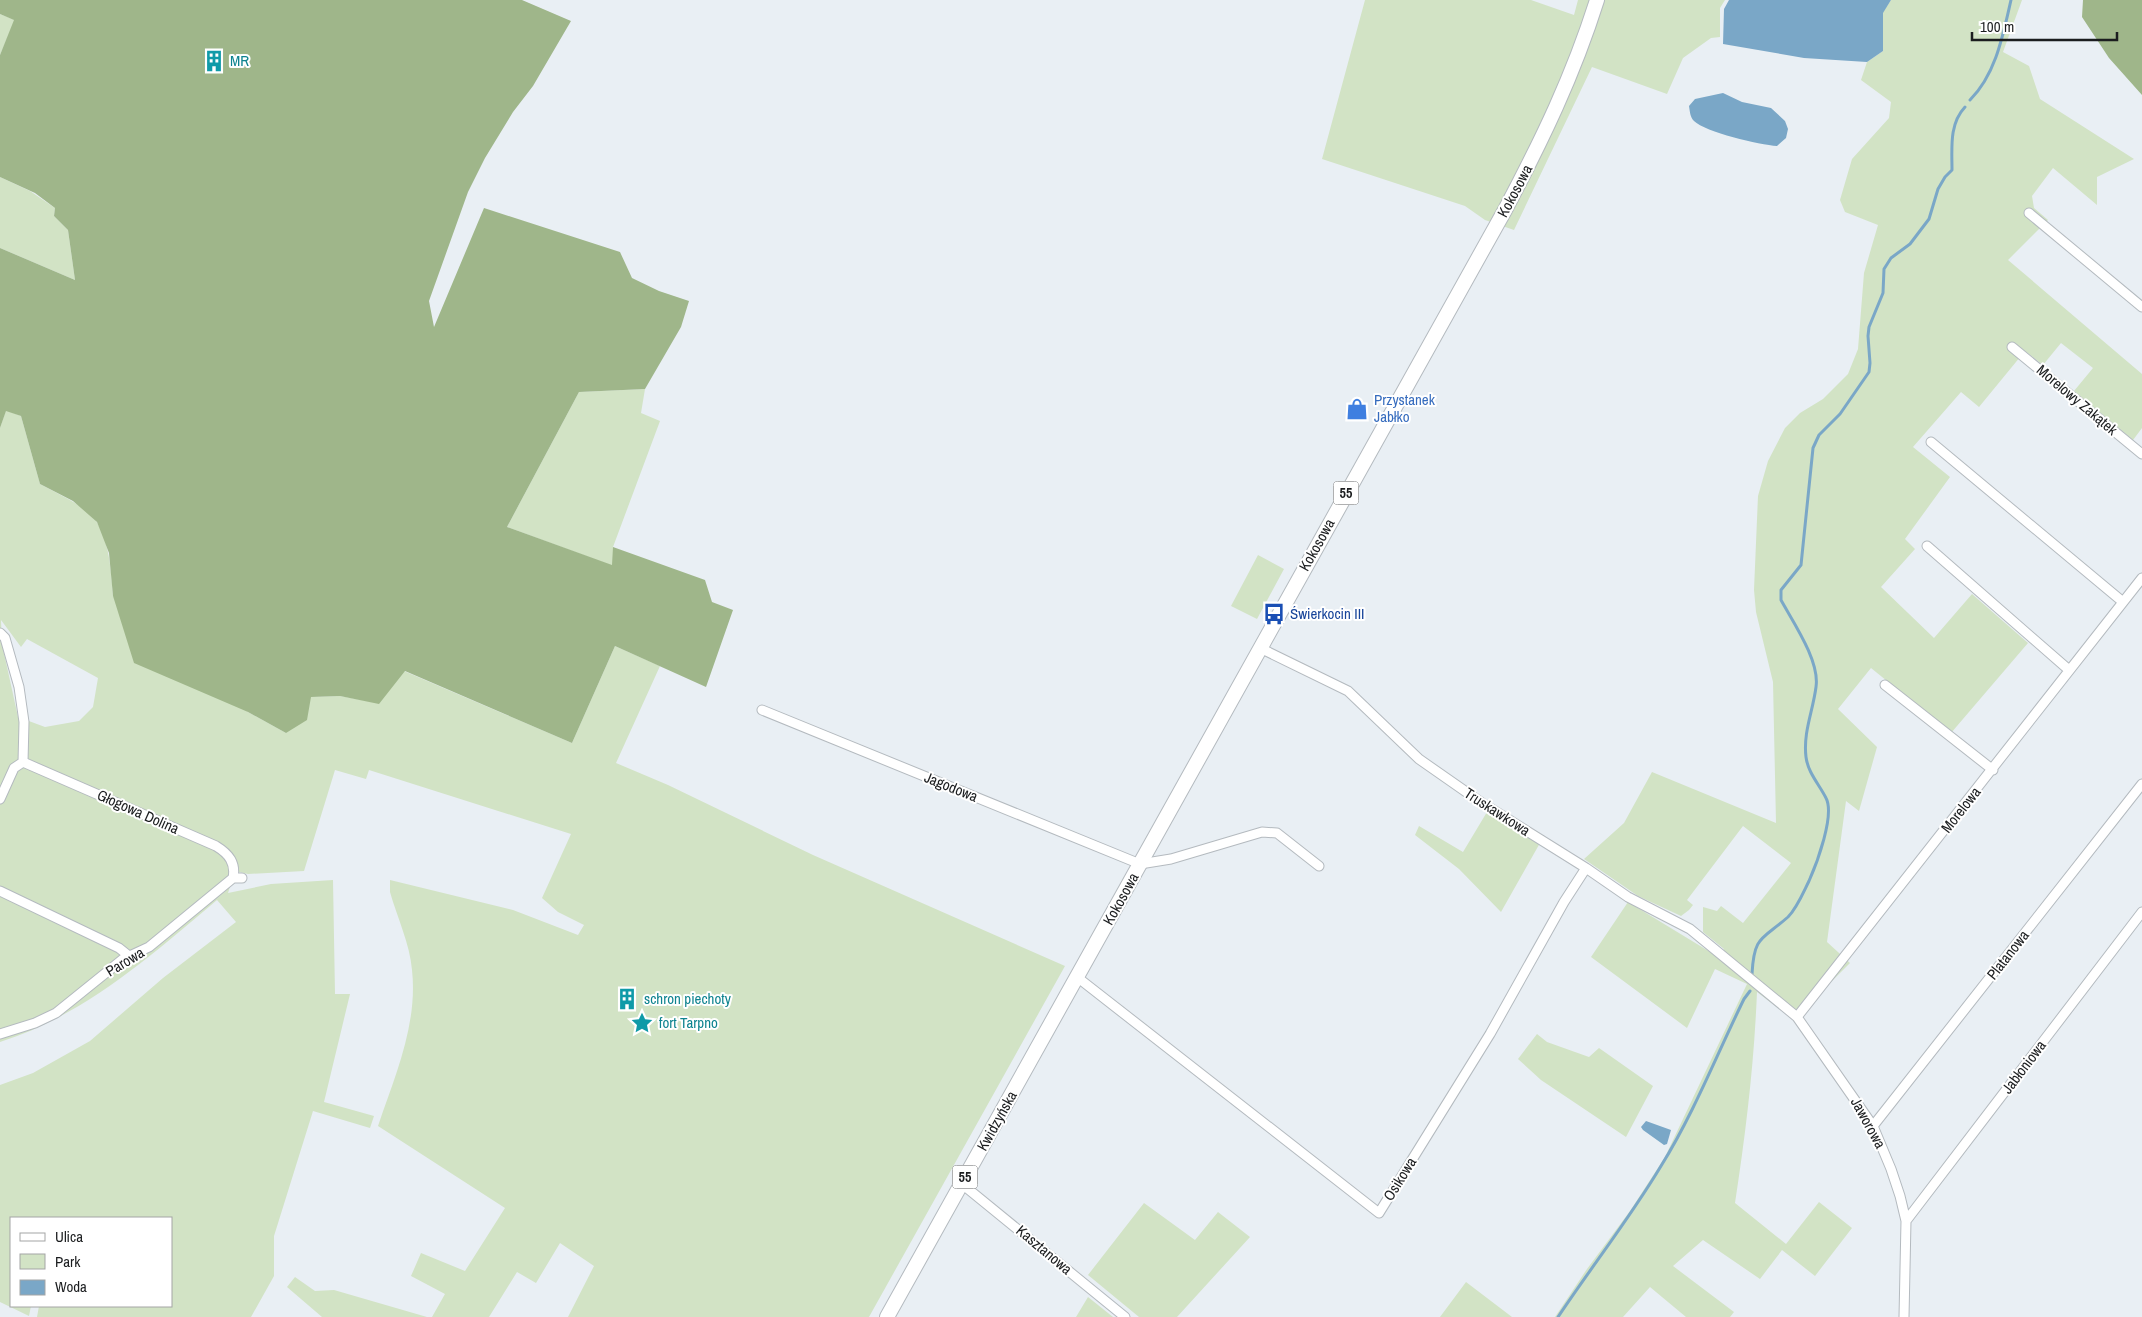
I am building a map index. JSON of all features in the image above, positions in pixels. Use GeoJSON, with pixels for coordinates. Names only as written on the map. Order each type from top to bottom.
{"type":"FeatureCollection","features":[{"type":"Feature","properties":{"kind":"main road","name":"Kokosowa"},"geometry":{"type":"LineString","coordinates":[[1077,977],[1530,163],[1573,71],[1597,0]]}},
{"type":"Feature","properties":{"kind":"main road","name":"Kwidzyńska"},"geometry":{"type":"LineString","coordinates":[[887,1317],[1077,977]]}},
{"type":"Feature","properties":{"kind":"street"},"geometry":{"type":"LineString","coordinates":[[2029,213],[2142,307]]}},
{"type":"Feature","properties":{"kind":"street","name":"Morelowy Zakątek"},"geometry":{"type":"LineString","coordinates":[[2012,347],[2142,454]]}},
{"type":"Feature","properties":{"kind":"street"},"geometry":{"type":"LineString","coordinates":[[1931,442],[2123,602]]}},
{"type":"Feature","properties":{"kind":"street"},"geometry":{"type":"LineString","coordinates":[[1927,546],[2069,670]]}},
{"type":"Feature","properties":{"kind":"street","name":"Morelowa"},"geometry":{"type":"LineString","coordinates":[[1797,1017],[2142,578]]}},
{"type":"Feature","properties":{"kind":"street"},"geometry":{"type":"LineString","coordinates":[[0,634],[5,638],[19,687],[24,722],[23,762],[14,768],[0,799]]}},
{"type":"Feature","properties":{"kind":"street","name":"Truskawkowa"},"geometry":{"type":"LineString","coordinates":[[1260,648],[1348,691],[1419,759],[1482,804],[1586,868],[1628,897],[1704,938],[1739,971]]}},
{"type":"Feature","properties":{"kind":"street"},"geometry":{"type":"LineString","coordinates":[[1885,685],[1993,770]]}},
{"type":"Feature","properties":{"kind":"street","name":"Jagodowa"},"geometry":{"type":"LineString","coordinates":[[762,710],[1140,864]]}},
{"type":"Feature","properties":{"kind":"street","name":"Głogowa Dolina"},"geometry":{"type":"LineString","coordinates":[[23,762],[216,846],[227,853],[232,860],[237,878]]}},
{"type":"Feature","properties":{"kind":"street","name":"Platanowa"},"geometry":{"type":"LineString","coordinates":[[1873,1126],[2142,784]]}},
{"type":"Feature","properties":{"kind":"street"},"geometry":{"type":"LineString","coordinates":[[1140,864],[1171,859],[1262,832],[1277,833],[1320,866]]}},
{"type":"Feature","properties":{"kind":"street","name":"Osikowa"},"geometry":{"type":"LineString","coordinates":[[1077,977],[1378,1213],[1490,1034],[1564,902],[1586,868]]}},
{"type":"Feature","properties":{"kind":"street","name":"Parowa"},"geometry":{"type":"LineString","coordinates":[[0,1034],[35,1023],[56,1013],[87,986],[129,956],[149,947],[237,878]]}},
{"type":"Feature","properties":{"kind":"street"},"geometry":{"type":"LineString","coordinates":[[0,891],[119,948],[129,956]]}},
{"type":"Feature","properties":{"kind":"street","name":"Jabłoniowa"},"geometry":{"type":"LineString","coordinates":[[1906,1221],[2142,912]]}},
{"type":"Feature","properties":{"kind":"street","name":"Jaworowa"},"geometry":{"type":"LineString","coordinates":[[1739,971],[1797,1017],[1873,1126],[1900,1196],[1906,1221],[1904,1317]]}},
{"type":"Feature","properties":{"kind":"street","name":"Kasztanowa"},"geometry":{"type":"LineString","coordinates":[[962,1184],[1125,1317]]}},
{"type":"Feature","properties":{"kind":"green space"},"geometry":{"type":"Polygon","coordinates":[[[0,0],[522,0],[571,21],[533,86],[513,112],[485,158],[468,192],[429,301],[434,327],[484,208],[620,252],[632,278],[659,291],[689,301],[681,327],[645,389],[579,392],[507,527],[612,565],[613,547],[705,580],[712,602],[733,610],[706,687],[615,646],[572,743],[405,671],[379,704],[340,696],[311,697],[307,720],[286,733],[248,712],[134,663],[113,596],[109,553],[97,522],[73,501],[40,484],[21,416],[6,411],[0,428],[0,248],[75,280],[68,230],[54,216],[55,208],[35,193],[0,177],[0,55],[14,20],[0,14],[0,0]]]}},
{"type":"Feature","properties":{"kind":"green space"},"geometry":{"type":"Polygon","coordinates":[[[1365,0],[1531,0],[1574,15],[1578,0],[1725,0],[1720,8],[1720,37],[1711,38],[1683,58],[1667,94],[1592,67],[1514,230],[1485,220],[1465,206],[1322,159],[1365,0]]]}},
{"type":"Feature","properties":{"kind":"green space"},"geometry":{"type":"Polygon","coordinates":[[[1891,0],[2022,0],[2003,52],[2029,66],[2040,99],[2134,159],[2097,177],[2097,205],[2053,168],[2032,196],[2034,208],[2048,220],[2008,260],[2142,374],[2142,428],[2133,440],[2074,391],[2093,368],[2061,343],[2043,365],[2025,351],[1979,407],[1961,392],[1913,447],[1950,477],[1905,539],[1915,549],[1881,587],[1934,638],[1972,594],[2028,643],[1951,733],[1871,668],[1838,709],[1877,747],[1859,811],[1846,801],[1827,942],[1850,963],[1815,998],[1790,1017],[1757,992],[1749,1098],[1735,1203],[1786,1244],[1819,1202],[1852,1228],[1815,1276],[1782,1250],[1760,1279],[1703,1240],[1673,1266],[1734,1312],[1730,1317],[1686,1317],[1650,1287],[1623,1317],[1555,1317],[1587,1269],[1630,1211],[1665,1157],[1747,984],[1715,969],[1687,1028],[1591,957],[1628,902],[1720,958],[1724,949],[1703,932],[1703,907],[1717,911],[1721,906],[1743,923],[1791,863],[1743,826],[1687,900],[1693,905],[1681,916],[1638,896],[1584,859],[1624,823],[1652,772],[1776,823],[1773,682],[1756,612],[1754,590],[1758,496],[1768,461],[1785,428],[1800,413],[1823,399],[1848,374],[1858,349],[1864,273],[1878,225],[1845,212],[1840,200],[1852,159],[1889,118],[1891,102],[1861,80],[1867,62],[1883,51],[1883,12],[1891,0]]]}},
{"type":"Feature","properties":{"kind":"green space"},"geometry":{"type":"Polygon","coordinates":[[[2083,0],[2142,0],[2142,95],[2109,58],[2082,17],[2083,0]]]}},
{"type":"Feature","properties":{"kind":"green space"},"geometry":{"type":"Polygon","coordinates":[[[0,14],[15,20],[0,55],[0,14]]]}},
{"type":"Feature","properties":{"kind":"green space"},"geometry":{"type":"Polygon","coordinates":[[[0,177],[30,191],[55,208],[54,216],[68,230],[75,280],[0,248],[0,177]]]}},
{"type":"Feature","properties":{"kind":"green space"},"geometry":{"type":"Polygon","coordinates":[[[645,389],[641,413],[660,421],[613,547],[613,566],[507,527],[579,392],[645,389]]]}},
{"type":"Feature","properties":{"kind":"green space"},"geometry":{"type":"Polygon","coordinates":[[[6,410],[21,416],[40,484],[80,506],[98,524],[105,541],[111,568],[113,596],[248,712],[286,733],[310,697],[340,696],[379,703],[404,671],[572,743],[615,646],[660,666],[616,763],[668,785],[813,855],[1065,966],[869,1317],[568,1317],[594,1266],[560,1243],[536,1283],[517,1272],[489,1317],[432,1317],[445,1294],[411,1276],[421,1253],[465,1271],[505,1208],[378,1126],[404,1050],[412,1010],[413,990],[411,960],[390,892],[390,880],[513,910],[578,935],[584,925],[558,912],[542,898],[571,834],[369,770],[366,779],[335,770],[304,871],[248,874],[235,871],[228,893],[271,884],[333,880],[335,994],[350,994],[324,1102],[374,1116],[370,1128],[313,1111],[274,1236],[274,1276],[251,1317],[37,1317],[39,1307],[172,1307],[172,1217],[10,1217],[10,1307],[0,1302],[0,1085],[33,1073],[90,1041],[163,978],[236,922],[217,900],[141,963],[88,1000],[60,1017],[0,1042],[0,428],[6,410]],[[1,620],[2,644],[18,717],[45,727],[79,721],[93,707],[98,678],[27,639],[21,647],[1,620]]]}},
{"type":"Feature","properties":{"kind":"green space"},"geometry":{"type":"Polygon","coordinates":[[[1258,555],[1284,569],[1257,619],[1231,606],[1258,555]]]}},
{"type":"Feature","properties":{"kind":"green space"},"geometry":{"type":"Polygon","coordinates":[[[1487,812],[1540,843],[1501,912],[1459,869],[1415,835],[1419,826],[1463,852],[1487,812]]]}},
{"type":"Feature","properties":{"kind":"green space"},"geometry":{"type":"Polygon","coordinates":[[[1537,1034],[1547,1042],[1589,1057],[1599,1048],[1653,1086],[1626,1137],[1541,1080],[1518,1059],[1537,1034]]]}},
{"type":"Feature","properties":{"kind":"green space"},"geometry":{"type":"Polygon","coordinates":[[[1144,1203],[1195,1240],[1218,1212],[1250,1237],[1177,1317],[1139,1317],[1088,1275],[1144,1203]]]}},
{"type":"Feature","properties":{"kind":"green space"},"geometry":{"type":"Polygon","coordinates":[[[295,1277],[315,1291],[334,1290],[427,1317],[322,1317],[287,1287],[295,1277]]]}},
{"type":"Feature","properties":{"kind":"green space"},"geometry":{"type":"Polygon","coordinates":[[[1466,1282],[1512,1317],[1440,1317],[1466,1282]]]}},
{"type":"Feature","properties":{"kind":"green space"},"geometry":{"type":"Polygon","coordinates":[[[1088,1297],[1113,1317],[1076,1317],[1088,1297]]]}},
{"type":"Feature","properties":{"kind":"green space"},"geometry":{"type":"Polygon","coordinates":[[[10,1307],[31,1307],[29,1316],[10,1307]]]}},
{"type":"Feature","properties":{"kind":"water"},"geometry":{"type":"Polygon","coordinates":[[[1729,0],[1891,0],[1883,13],[1883,51],[1867,62],[1804,58],[1723,44],[1724,9],[1729,0]]]}},
{"type":"Feature","properties":{"kind":"water"},"geometry":{"type":"Polygon","coordinates":[[[1723,93],[1742,102],[1771,108],[1785,121],[1788,129],[1786,138],[1777,146],[1758,143],[1709,129],[1694,121],[1689,106],[1695,99],[1723,93]]]}},
{"type":"Feature","properties":{"kind":"water"},"geometry":{"type":"Polygon","coordinates":[[[1646,1121],[1671,1130],[1667,1144],[1664,1145],[1643,1130],[1641,1127],[1646,1121]]]}},
{"type":"Feature","properties":{"kind":"waterway"},"geometry":{"type":"LineString","coordinates":[[1970,100],[1979,90],[1992,66],[2011,0]]}},
{"type":"Feature","properties":{"kind":"waterway"},"geometry":{"type":"LineString","coordinates":[[1752,974],[1757,945],[1788,917],[1800,900],[1816,863],[1827,827],[1828,806],[1826,798],[1811,773],[1807,763],[1805,748],[1816,687],[1814,666],[1810,654],[1781,600],[1781,590],[1801,565],[1813,448],[1819,435],[1840,414],[1869,372],[1869,327],[1883,293],[1884,269],[1891,258],[1910,244],[1929,219],[1938,189],[1952,170],[1952,137],[1956,121],[1965,107]]}},
{"type":"Feature","properties":{"kind":"waterway"},"geometry":{"type":"LineString","coordinates":[[1558,1317],[1637,1204],[1673,1146],[1695,1104],[1744,999],[1750,991]]}},
{"type":"Feature","properties":{"kind":"place","name":"MR"},"geometry":{"type":"Point","coordinates":[214,61]}},
{"type":"Feature","properties":{"kind":"place","name":"Przystanek Jabłko"},"geometry":{"type":"Point","coordinates":[1357,409]}},
{"type":"Feature","properties":{"kind":"place","name":"Świerkocin III"},"geometry":{"type":"Point","coordinates":[1274,614]}},
{"type":"Feature","properties":{"kind":"place","name":"schron piechoty"},"geometry":{"type":"Point","coordinates":[627,999]}},
{"type":"Feature","properties":{"kind":"place","name":"fort Tarpno"},"geometry":{"type":"Point","coordinates":[642,1023]}}]}
